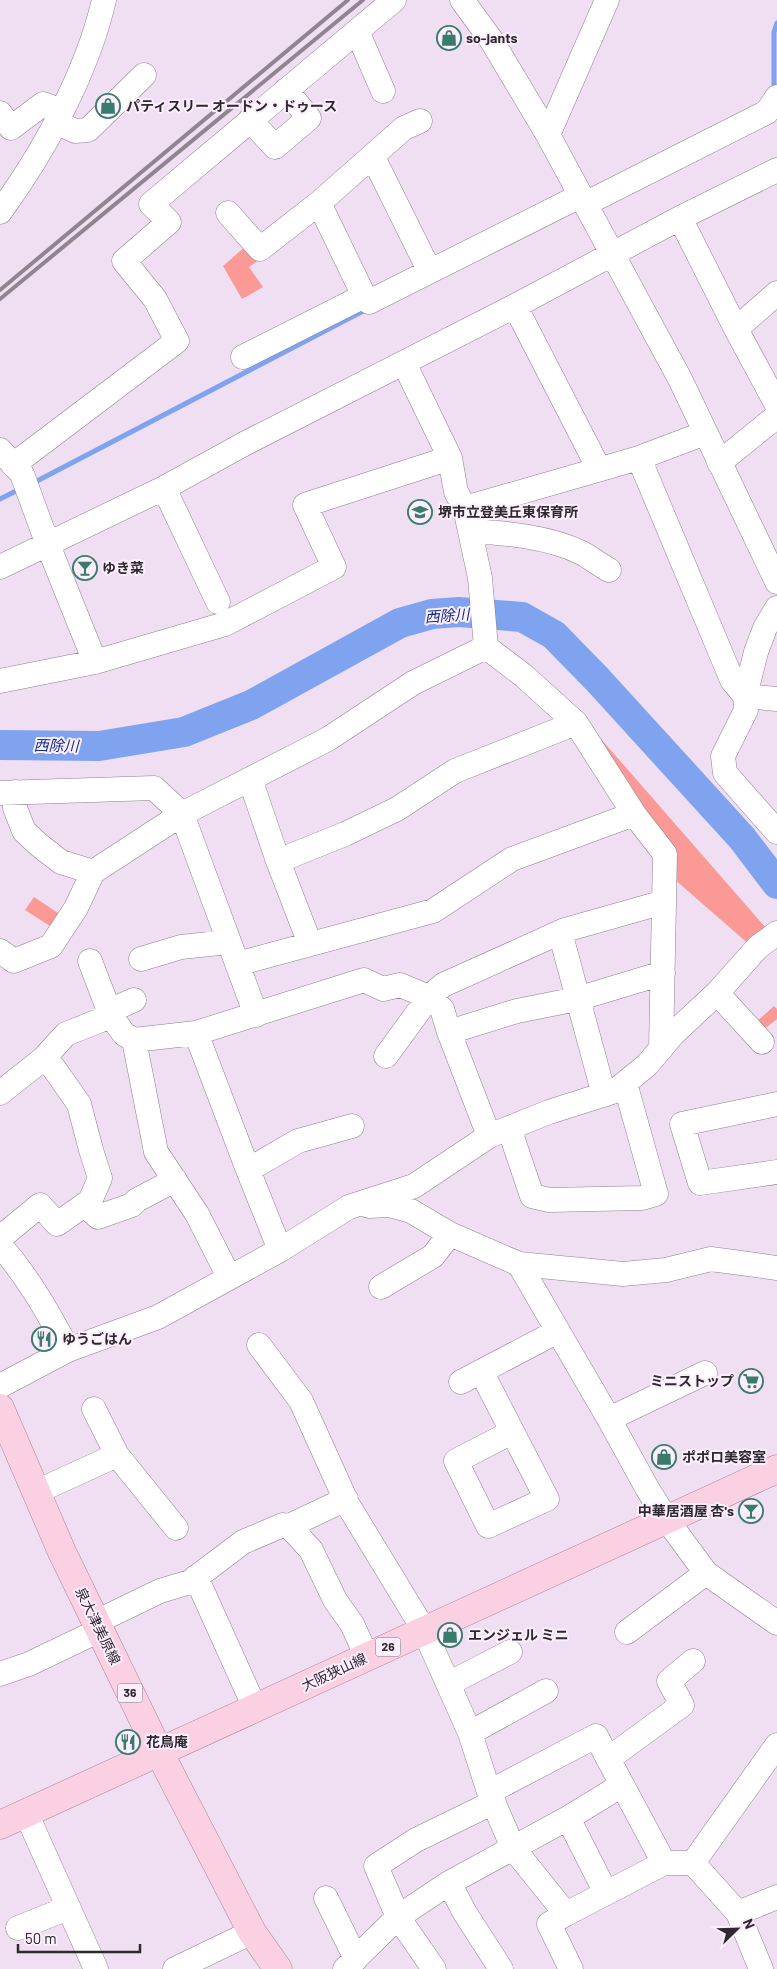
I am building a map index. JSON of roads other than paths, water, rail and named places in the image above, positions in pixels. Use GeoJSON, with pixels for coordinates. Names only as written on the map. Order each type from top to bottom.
{"type":"FeatureCollection","features":[{"type":"Feature","properties":{"kind":"main road","name":"泉大津美原線"},"geometry":{"type":"LineString","coordinates":[[0,1408],[62,1552],[159,1752],[252,1932],[278,1969]]}},
{"type":"Feature","properties":{"kind":"main road","name":"大阪狭山線"},"geometry":{"type":"LineString","coordinates":[[0,1825],[777,1469]]}},
{"type":"Feature","properties":{"kind":"street"},"geometry":{"type":"LineString","coordinates":[[0,212],[21,184],[59,116],[99,22],[104,0]]}},
{"type":"Feature","properties":{"kind":"street"},"geometry":{"type":"LineString","coordinates":[[95,662],[22,474],[7,458],[177,341],[155,299],[124,261],[168,222],[151,204],[394,0]]}},
{"type":"Feature","properties":{"kind":"street"},"geometry":{"type":"LineString","coordinates":[[462,0],[492,41],[548,135],[680,379],[719,463],[769,543],[777,582]]}},
{"type":"Feature","properties":{"kind":"street"},"geometry":{"type":"LineString","coordinates":[[548,135],[607,0]]}},
{"type":"Feature","properties":{"kind":"street"},"geometry":{"type":"LineString","coordinates":[[357,31],[383,91]]}},
{"type":"Feature","properties":{"kind":"street"},"geometry":{"type":"LineString","coordinates":[[0,113],[11,128],[44,104],[75,131],[88,130],[144,74]]}},
{"type":"Feature","properties":{"kind":"street"},"geometry":{"type":"LineString","coordinates":[[250,120],[275,147],[309,118],[286,90]]}},
{"type":"Feature","properties":{"kind":"street"},"geometry":{"type":"LineString","coordinates":[[319,202],[364,296],[369,302],[429,270],[767,112],[776,102]]}},
{"type":"Feature","properties":{"kind":"street"},"geometry":{"type":"LineString","coordinates":[[228,213],[260,249],[373,157],[404,128],[420,120]]}},
{"type":"Feature","properties":{"kind":"street"},"geometry":{"type":"LineString","coordinates":[[373,157],[429,270]]}},
{"type":"Feature","properties":{"kind":"street"},"geometry":{"type":"LineString","coordinates":[[0,567],[164,488],[244,444],[515,306],[680,218],[777,170]]}},
{"type":"Feature","properties":{"kind":"street"},"geometry":{"type":"LineString","coordinates":[[680,218],[777,407],[719,463]]}},
{"type":"Feature","properties":{"kind":"street"},"geometry":{"type":"LineString","coordinates":[[736,329],[777,293]]}},
{"type":"Feature","properties":{"kind":"street"},"geometry":{"type":"LineString","coordinates":[[243,357],[364,296]]}},
{"type":"Feature","properties":{"kind":"street"},"geometry":{"type":"LineString","coordinates":[[515,306],[599,468]]}},
{"type":"Feature","properties":{"kind":"street"},"geometry":{"type":"LineString","coordinates":[[404,363],[450,458],[456,492],[466,508],[480,578],[486,644],[576,723],[634,814],[665,854],[661,1049]]}},
{"type":"Feature","properties":{"kind":"street"},"geometry":{"type":"LineString","coordinates":[[466,508],[639,458],[705,433]]}},
{"type":"Feature","properties":{"kind":"street"},"geometry":{"type":"LineString","coordinates":[[0,681],[95,662],[225,624],[334,567],[305,505],[450,458]]}},
{"type":"Feature","properties":{"kind":"street"},"geometry":{"type":"LineString","coordinates":[[639,458],[732,680],[745,696],[777,699]]}},
{"type":"Feature","properties":{"kind":"street"},"geometry":{"type":"LineString","coordinates":[[164,488],[218,602]]}},
{"type":"Feature","properties":{"kind":"street"},"geometry":{"type":"LineString","coordinates":[[471,531],[511,533],[555,543],[582,553],[609,570]]}},
{"type":"Feature","properties":{"kind":"street"},"geometry":{"type":"LineString","coordinates":[[777,608],[765,628],[756,652],[745,696],[746,710],[723,756],[725,773],[777,832]]}},
{"type":"Feature","properties":{"kind":"street"},"geometry":{"type":"LineString","coordinates":[[0,950],[14,960],[50,946],[76,908],[93,872],[182,814],[328,739],[413,683],[486,644]]}},
{"type":"Feature","properties":{"kind":"street"},"geometry":{"type":"LineString","coordinates":[[278,861],[345,834],[397,809],[455,771],[576,723]]}},
{"type":"Feature","properties":{"kind":"street"},"geometry":{"type":"LineString","coordinates":[[250,779],[278,861],[310,944]]}},
{"type":"Feature","properties":{"kind":"street"},"geometry":{"type":"LineString","coordinates":[[93,872],[62,862],[38,845],[24,831],[8,792],[154,788],[182,814],[256,1015]]}},
{"type":"Feature","properties":{"kind":"street"},"geometry":{"type":"LineString","coordinates":[[237,964],[432,911],[512,859],[634,814]]}},
{"type":"Feature","properties":{"kind":"street"},"geometry":{"type":"LineString","coordinates":[[386,1056],[429,997],[443,985],[560,932],[664,902]]}},
{"type":"Feature","properties":{"kind":"street"},"geometry":{"type":"LineString","coordinates":[[560,932],[604,1095]]}},
{"type":"Feature","properties":{"kind":"street"},"geometry":{"type":"LineString","coordinates":[[0,1386],[68,1350],[158,1317],[229,1276],[280,1250],[349,1207],[414,1186],[499,1132],[549,1112],[615,1091],[647,1065],[672,1034],[718,993],[758,947],[776,935]]}},
{"type":"Feature","properties":{"kind":"street"},"geometry":{"type":"LineString","coordinates":[[141,959],[181,947],[228,942]]}},
{"type":"Feature","properties":{"kind":"street"},"geometry":{"type":"LineString","coordinates":[[90,961],[110,1013],[124,1034],[134,1040],[196,1033],[364,980],[383,989],[400,985],[429,997],[442,1010],[449,1032],[532,1196],[549,1200],[642,1198],[656,1194],[625,1083]]}},
{"type":"Feature","properties":{"kind":"street"},"geometry":{"type":"LineString","coordinates":[[449,1032],[517,1011],[577,999],[663,973]]}},
{"type":"Feature","properties":{"kind":"street"},"geometry":{"type":"LineString","coordinates":[[718,993],[762,1042]]}},
{"type":"Feature","properties":{"kind":"street"},"geometry":{"type":"LineString","coordinates":[[0,1093],[43,1059],[66,1034],[134,1000]]}},
{"type":"Feature","properties":{"kind":"street"},"geometry":{"type":"LineString","coordinates":[[196,1033],[280,1250]]}},
{"type":"Feature","properties":{"kind":"street"},"geometry":{"type":"LineString","coordinates":[[134,1040],[156,1152],[197,1214],[229,1276]]}},
{"type":"Feature","properties":{"kind":"street"},"geometry":{"type":"LineString","coordinates":[[0,1238],[40,1205],[57,1224],[90,1201],[100,1178],[79,1104],[53,1067],[43,1059]]}},
{"type":"Feature","properties":{"kind":"street"},"geometry":{"type":"LineString","coordinates":[[777,1104],[682,1124],[700,1183],[777,1172]]}},
{"type":"Feature","properties":{"kind":"street"},"geometry":{"type":"LineString","coordinates":[[248,1170],[298,1141],[352,1126]]}},
{"type":"Feature","properties":{"kind":"street"},"geometry":{"type":"LineString","coordinates":[[85,1205],[98,1217],[132,1204],[175,1180]]}},
{"type":"Feature","properties":{"kind":"street"},"geometry":{"type":"LineString","coordinates":[[411,1211],[414,1186]]}},
{"type":"Feature","properties":{"kind":"street"},"geometry":{"type":"LineString","coordinates":[[349,1207],[389,1205],[411,1211],[450,1234],[519,1264],[623,1274],[666,1270],[711,1259],[777,1268]]}},
{"type":"Feature","properties":{"kind":"street"},"geometry":{"type":"LineString","coordinates":[[381,1287],[433,1256],[450,1234]]}},
{"type":"Feature","properties":{"kind":"street"},"geometry":{"type":"LineString","coordinates":[[0,1245],[35,1290],[68,1350]]}},
{"type":"Feature","properties":{"kind":"street"},"geometry":{"type":"LineString","coordinates":[[519,1264],[667,1520],[706,1574],[777,1623]]}},
{"type":"Feature","properties":{"kind":"street"},"geometry":{"type":"LineString","coordinates":[[460,1382],[482,1373],[558,1331]]}},
{"type":"Feature","properties":{"kind":"street"},"geometry":{"type":"LineString","coordinates":[[259,1344],[301,1401],[346,1499],[424,1630],[470,1733],[491,1797],[513,1848],[566,1914]]}},
{"type":"Feature","properties":{"kind":"street"},"geometry":{"type":"LineString","coordinates":[[482,1373],[512,1432]]}},
{"type":"Feature","properties":{"kind":"street"},"geometry":{"type":"LineString","coordinates":[[609,1419],[705,1373]]}},
{"type":"Feature","properties":{"kind":"street"},"geometry":{"type":"LineString","coordinates":[[94,1410],[117,1455],[176,1528]]}},
{"type":"Feature","properties":{"kind":"street"},"geometry":{"type":"LineString","coordinates":[[36,1492],[117,1455]]}},
{"type":"Feature","properties":{"kind":"street"},"geometry":{"type":"LineString","coordinates":[[0,1674],[29,1664],[160,1590],[190,1582],[243,1542],[283,1525],[290,1526],[346,1499]]}},
{"type":"Feature","properties":{"kind":"street"},"geometry":{"type":"LineString","coordinates":[[290,1526],[311,1550],[335,1600],[352,1624],[367,1656]]}},
{"type":"Feature","properties":{"kind":"street"},"geometry":{"type":"LineString","coordinates":[[627,1632],[706,1574]]}},
{"type":"Feature","properties":{"kind":"street"},"geometry":{"type":"LineString","coordinates":[[196,1577],[255,1708]]}},
{"type":"Feature","properties":{"kind":"street"},"geometry":{"type":"LineString","coordinates":[[448,1684],[510,1652]]}},
{"type":"Feature","properties":{"kind":"street"},"geometry":{"type":"LineString","coordinates":[[608,1759],[682,1705],[669,1681],[693,1661]]}},
{"type":"Feature","properties":{"kind":"street"},"geometry":{"type":"LineString","coordinates":[[470,1733],[546,1691]]}},
{"type":"Feature","properties":{"kind":"street"},"geometry":{"type":"LineString","coordinates":[[434,1969],[398,1917],[376,1866],[416,1840],[596,1736],[664,1863]]}},
{"type":"Feature","properties":{"kind":"street"},"geometry":{"type":"LineString","coordinates":[[693,1863],[777,1745]]}},
{"type":"Feature","properties":{"kind":"street"},"geometry":{"type":"LineString","coordinates":[[326,1898],[351,1964],[398,1917],[449,1883],[568,1818],[622,1785]]}},
{"type":"Feature","properties":{"kind":"street"},"geometry":{"type":"LineString","coordinates":[[26,1813],[96,1969]]}},
{"type":"Feature","properties":{"kind":"street"},"geometry":{"type":"LineString","coordinates":[[568,1818],[606,1893]]}},
{"type":"Feature","properties":{"kind":"street"},"geometry":{"type":"LineString","coordinates":[[571,1969],[548,1924],[664,1863],[693,1863],[738,1913],[761,1969]]}},
{"type":"Feature","properties":{"kind":"street"},"geometry":{"type":"LineString","coordinates":[[449,1883],[465,1913],[501,1969]]}},
{"type":"Feature","properties":{"kind":"street"},"geometry":{"type":"LineString","coordinates":[[738,1913],[777,1897]]}},
{"type":"Feature","properties":{"kind":"street"},"geometry":{"type":"LineString","coordinates":[[18,1928],[68,1908]]}},
{"type":"Feature","properties":{"kind":"street"},"geometry":{"type":"LineString","coordinates":[[176,1969],[252,1932]]}},
{"type":"Feature","properties":{"kind":"waterway"},"geometry":{"type":"LineString","coordinates":[[774,91],[774,32],[777,23]]}},
{"type":"Feature","properties":{"kind":"waterway"},"geometry":{"type":"LineString","coordinates":[[37,481],[367,309]]}},
{"type":"Feature","properties":{"kind":"waterway"},"geometry":{"type":"LineString","coordinates":[[0,499],[14,492]]}},
{"type":"Feature","properties":{"kind":"waterway","name":"西除川"},"geometry":{"type":"LineString","coordinates":[[0,745],[99,746],[184,732],[251,705],[400,623],[432,614],[459,612],[522,617],[554,635],[597,679],[742,838],[777,884]]}},
{"type":"Feature","properties":{"kind":"railway"},"geometry":{"type":"LineString","coordinates":[[0,290],[348,0]]}},
{"type":"Feature","properties":{"kind":"railway"},"geometry":{"type":"LineString","coordinates":[[0,299],[363,0]]}},
{"type":"Feature","properties":{"kind":"place","name":"so-jants"},"geometry":{"type":"Point","coordinates":[449,38]}},
{"type":"Feature","properties":{"kind":"place","name":"パティスリー オードン・ドゥース"},"geometry":{"type":"Point","coordinates":[108,106]}},
{"type":"Feature","properties":{"kind":"place","name":"堺市立登美丘東保育所"},"geometry":{"type":"Point","coordinates":[420,512]}},
{"type":"Feature","properties":{"kind":"place","name":"ゆき菜"},"geometry":{"type":"Point","coordinates":[85,568]}},
{"type":"Feature","properties":{"kind":"place","name":"ゆうごはん"},"geometry":{"type":"Point","coordinates":[44,1339]}},
{"type":"Feature","properties":{"kind":"place","name":"ミニストップ"},"geometry":{"type":"Point","coordinates":[751,1381]}},
{"type":"Feature","properties":{"kind":"place","name":"ポポロ美容室"},"geometry":{"type":"Point","coordinates":[664,1457]}},
{"type":"Feature","properties":{"kind":"place","name":"中華居酒屋 杏's"},"geometry":{"type":"Point","coordinates":[751,1511]}},
{"type":"Feature","properties":{"kind":"place","name":"エンジェル ミニ"},"geometry":{"type":"Point","coordinates":[450,1635]}},
{"type":"Feature","properties":{"kind":"place","name":"花鳥庵"},"geometry":{"type":"Point","coordinates":[128,1742]}}]}
